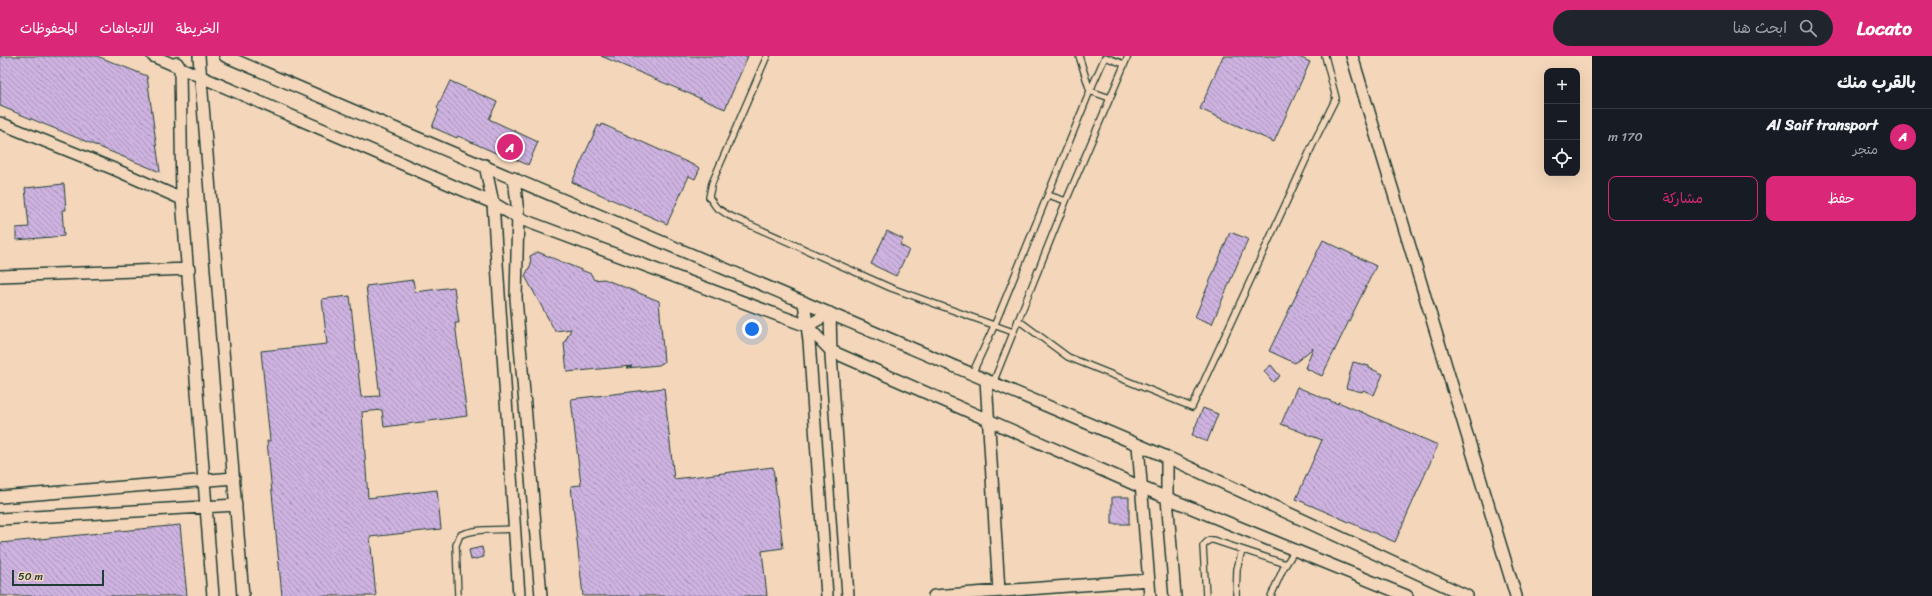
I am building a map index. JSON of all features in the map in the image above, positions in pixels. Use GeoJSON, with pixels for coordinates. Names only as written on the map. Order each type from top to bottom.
{"type":"FeatureCollection","features":[{"type":"Feature","properties":{"kind":"street"},"geometry":{"type":"LineString","coordinates":[[153,56],[493,203],[518,218],[807,326],[831,351],[1143,488],[1407,596]]}},
{"type":"Feature","properties":{"kind":"street"},"geometry":{"type":"LineString","coordinates":[[172,56],[180,68],[182,199],[213,596]]}},
{"type":"Feature","properties":{"kind":"street"},"geometry":{"type":"LineString","coordinates":[[199,56],[234,478],[242,596]]}},
{"type":"Feature","properties":{"kind":"street"},"geometry":{"type":"LineString","coordinates":[[226,56],[1167,457],[1467,596]]}},
{"type":"Feature","properties":{"kind":"street"},"geometry":{"type":"LineString","coordinates":[[1352,56],[1516,596]]}},
{"type":"Feature","properties":{"kind":"street"},"geometry":{"type":"LineString","coordinates":[[0,123],[114,169],[182,199]]}},
{"type":"Feature","properties":{"kind":"street"},"geometry":{"type":"LineString","coordinates":[[484,165],[493,203],[519,596]]}},
{"type":"Feature","properties":{"kind":"street"},"geometry":{"type":"LineString","coordinates":[[514,178],[518,218],[516,298],[541,596]]}},
{"type":"Feature","properties":{"kind":"street"},"geometry":{"type":"LineString","coordinates":[[0,276],[188,268]]}},
{"type":"Feature","properties":{"kind":"street"},"geometry":{"type":"LineString","coordinates":[[804,302],[827,596]]}},
{"type":"Feature","properties":{"kind":"street"},"geometry":{"type":"LineString","coordinates":[[807,326],[830,313]]}},
{"type":"Feature","properties":{"kind":"street"},"geometry":{"type":"LineString","coordinates":[[830,313],[831,351],[848,596]]}},
{"type":"Feature","properties":{"kind":"street"},"geometry":{"type":"LineString","coordinates":[[990,382],[989,420],[999,591]]}},
{"type":"Feature","properties":{"kind":"street"},"geometry":{"type":"LineString","coordinates":[[1138,445],[1143,488],[1150,596]]}},
{"type":"Feature","properties":{"kind":"street"},"geometry":{"type":"LineString","coordinates":[[1167,457],[1167,498],[1175,596]]}},
{"type":"Feature","properties":{"kind":"street"},"geometry":{"type":"LineString","coordinates":[[0,497],[204,482],[234,478]]}},
{"type":"Feature","properties":{"kind":"street"},"geometry":{"type":"LineString","coordinates":[[0,520],[236,505]]}},
{"type":"Feature","properties":{"kind":"street"},"geometry":{"type":"LineString","coordinates":[[934,596],[1149,580]]}},
{"type":"Feature","properties":{"kind":"lane"},"geometry":{"type":"LineString","coordinates":[[767,56],[712,183],[709,197],[716,207],[728,215],[891,288],[1013,332]]}},
{"type":"Feature","properties":{"kind":"lane"},"geometry":{"type":"LineString","coordinates":[[1079,56],[1090,91]]}},
{"type":"Feature","properties":{"kind":"lane"},"geometry":{"type":"LineString","coordinates":[[972,374],[1105,56],[1124,64]]}},
{"type":"Feature","properties":{"kind":"lane"},"geometry":{"type":"LineString","coordinates":[[990,382],[1013,332],[1066,201],[1128,56]]}},
{"type":"Feature","properties":{"kind":"lane"},"geometry":{"type":"LineString","coordinates":[[1018,320],[1068,357],[1192,407],[1315,140],[1336,98],[1324,56]]}},
{"type":"Feature","properties":{"kind":"lane"},"geometry":{"type":"LineString","coordinates":[[1090,91],[1110,98]]}},
{"type":"Feature","properties":{"kind":"lane"},"geometry":{"type":"LineString","coordinates":[[1048,195],[1066,201]]}},
{"type":"Feature","properties":{"kind":"lane"},"geometry":{"type":"LineString","coordinates":[[458,596],[456,545],[460,535],[474,531],[515,529]]}},
{"type":"Feature","properties":{"kind":"lane"},"geometry":{"type":"LineString","coordinates":[[1206,596],[1203,546],[1206,542],[1213,540],[1286,564]]}},
{"type":"Feature","properties":{"kind":"lane"},"geometry":{"type":"LineString","coordinates":[[1236,596],[1237,569],[1242,550]]}},
{"type":"Feature","properties":{"kind":"lane"},"geometry":{"type":"LineString","coordinates":[[1272,596],[1286,564],[1295,550]]}},
{"type":"Feature","properties":{"kind":"building"},"geometry":{"type":"Polygon","coordinates":[[[0,56],[97,56],[147,76],[160,172],[0,106],[0,56]]]}},
{"type":"Feature","properties":{"kind":"building"},"geometry":{"type":"Polygon","coordinates":[[[601,56],[748,56],[725,109],[601,56]]]}},
{"type":"Feature","properties":{"kind":"building"},"geometry":{"type":"Polygon","coordinates":[[[1223,56],[1297,56],[1310,62],[1274,142],[1200,109],[1223,56]]]}},
{"type":"Feature","properties":{"kind":"building"},"geometry":{"type":"Polygon","coordinates":[[[450,81],[497,102],[489,119],[538,142],[528,165],[499,152],[498,154],[458,136],[457,138],[432,127],[439,110],[437,108],[450,81]]]}},
{"type":"Feature","properties":{"kind":"building"},"geometry":{"type":"Polygon","coordinates":[[[602,124],[700,168],[695,179],[689,176],[667,224],[572,182],[598,125],[601,127],[602,124]]]}},
{"type":"Feature","properties":{"kind":"building"},"geometry":{"type":"Polygon","coordinates":[[[64,184],[66,210],[62,210],[64,236],[16,240],[16,228],[29,227],[25,188],[64,184]]]}},
{"type":"Feature","properties":{"kind":"building"},"geometry":{"type":"Polygon","coordinates":[[[887,231],[903,239],[900,245],[909,250],[896,276],[871,264],[887,231]]]}},
{"type":"Feature","properties":{"kind":"building"},"geometry":{"type":"Polygon","coordinates":[[[1230,232],[1248,239],[1212,324],[1195,317],[1230,232]]]}},
{"type":"Feature","properties":{"kind":"building"},"geometry":{"type":"Polygon","coordinates":[[[1323,240],[1376,266],[1322,376],[1305,368],[1313,348],[1295,363],[1269,351],[1323,240]]]}},
{"type":"Feature","properties":{"kind":"building"},"geometry":{"type":"Polygon","coordinates":[[[538,252],[591,274],[594,280],[604,279],[659,301],[664,362],[659,365],[567,372],[564,344],[571,329],[555,331],[525,276],[531,264],[530,256],[538,252]]]}},
{"type":"Feature","properties":{"kind":"building"},"geometry":{"type":"Polygon","coordinates":[[[413,280],[415,292],[454,287],[459,323],[455,323],[467,416],[384,427],[382,410],[362,412],[368,498],[437,490],[441,529],[370,537],[376,596],[282,596],[267,441],[270,441],[261,351],[327,344],[322,299],[350,296],[361,397],[380,396],[366,286],[413,280]]]}},
{"type":"Feature","properties":{"kind":"building"},"geometry":{"type":"Polygon","coordinates":[[[1353,362],[1369,366],[1369,368],[1383,374],[1374,395],[1363,390],[1362,392],[1346,388],[1353,362]]]}},
{"type":"Feature","properties":{"kind":"building"},"geometry":{"type":"Polygon","coordinates":[[[1271,365],[1280,376],[1273,382],[1264,371],[1271,365]]]}},
{"type":"Feature","properties":{"kind":"building"},"geometry":{"type":"Polygon","coordinates":[[[1297,387],[1338,404],[1338,402],[1438,445],[1395,542],[1296,499],[1322,440],[1281,424],[1297,387]]]}},
{"type":"Feature","properties":{"kind":"building"},"geometry":{"type":"Polygon","coordinates":[[[664,388],[674,479],[773,467],[783,548],[762,551],[767,596],[583,596],[571,486],[581,485],[571,399],[664,388]]]}},
{"type":"Feature","properties":{"kind":"building"},"geometry":{"type":"Polygon","coordinates":[[[1203,408],[1218,414],[1207,442],[1192,435],[1203,408]]]}},
{"type":"Feature","properties":{"kind":"building"},"geometry":{"type":"Polygon","coordinates":[[[1112,497],[1129,497],[1129,524],[1112,524],[1112,497]]]}},
{"type":"Feature","properties":{"kind":"building"},"geometry":{"type":"Polygon","coordinates":[[[180,525],[187,596],[0,596],[0,543],[180,525]]]}},
{"type":"Feature","properties":{"kind":"building"},"geometry":{"type":"Polygon","coordinates":[[[482,547],[484,557],[471,560],[469,550],[482,547]]]}},
{"type":"Feature","properties":{"kind":"place","name":"Al Saif transport"},"geometry":{"type":"Point","coordinates":[510,147]}}]}
